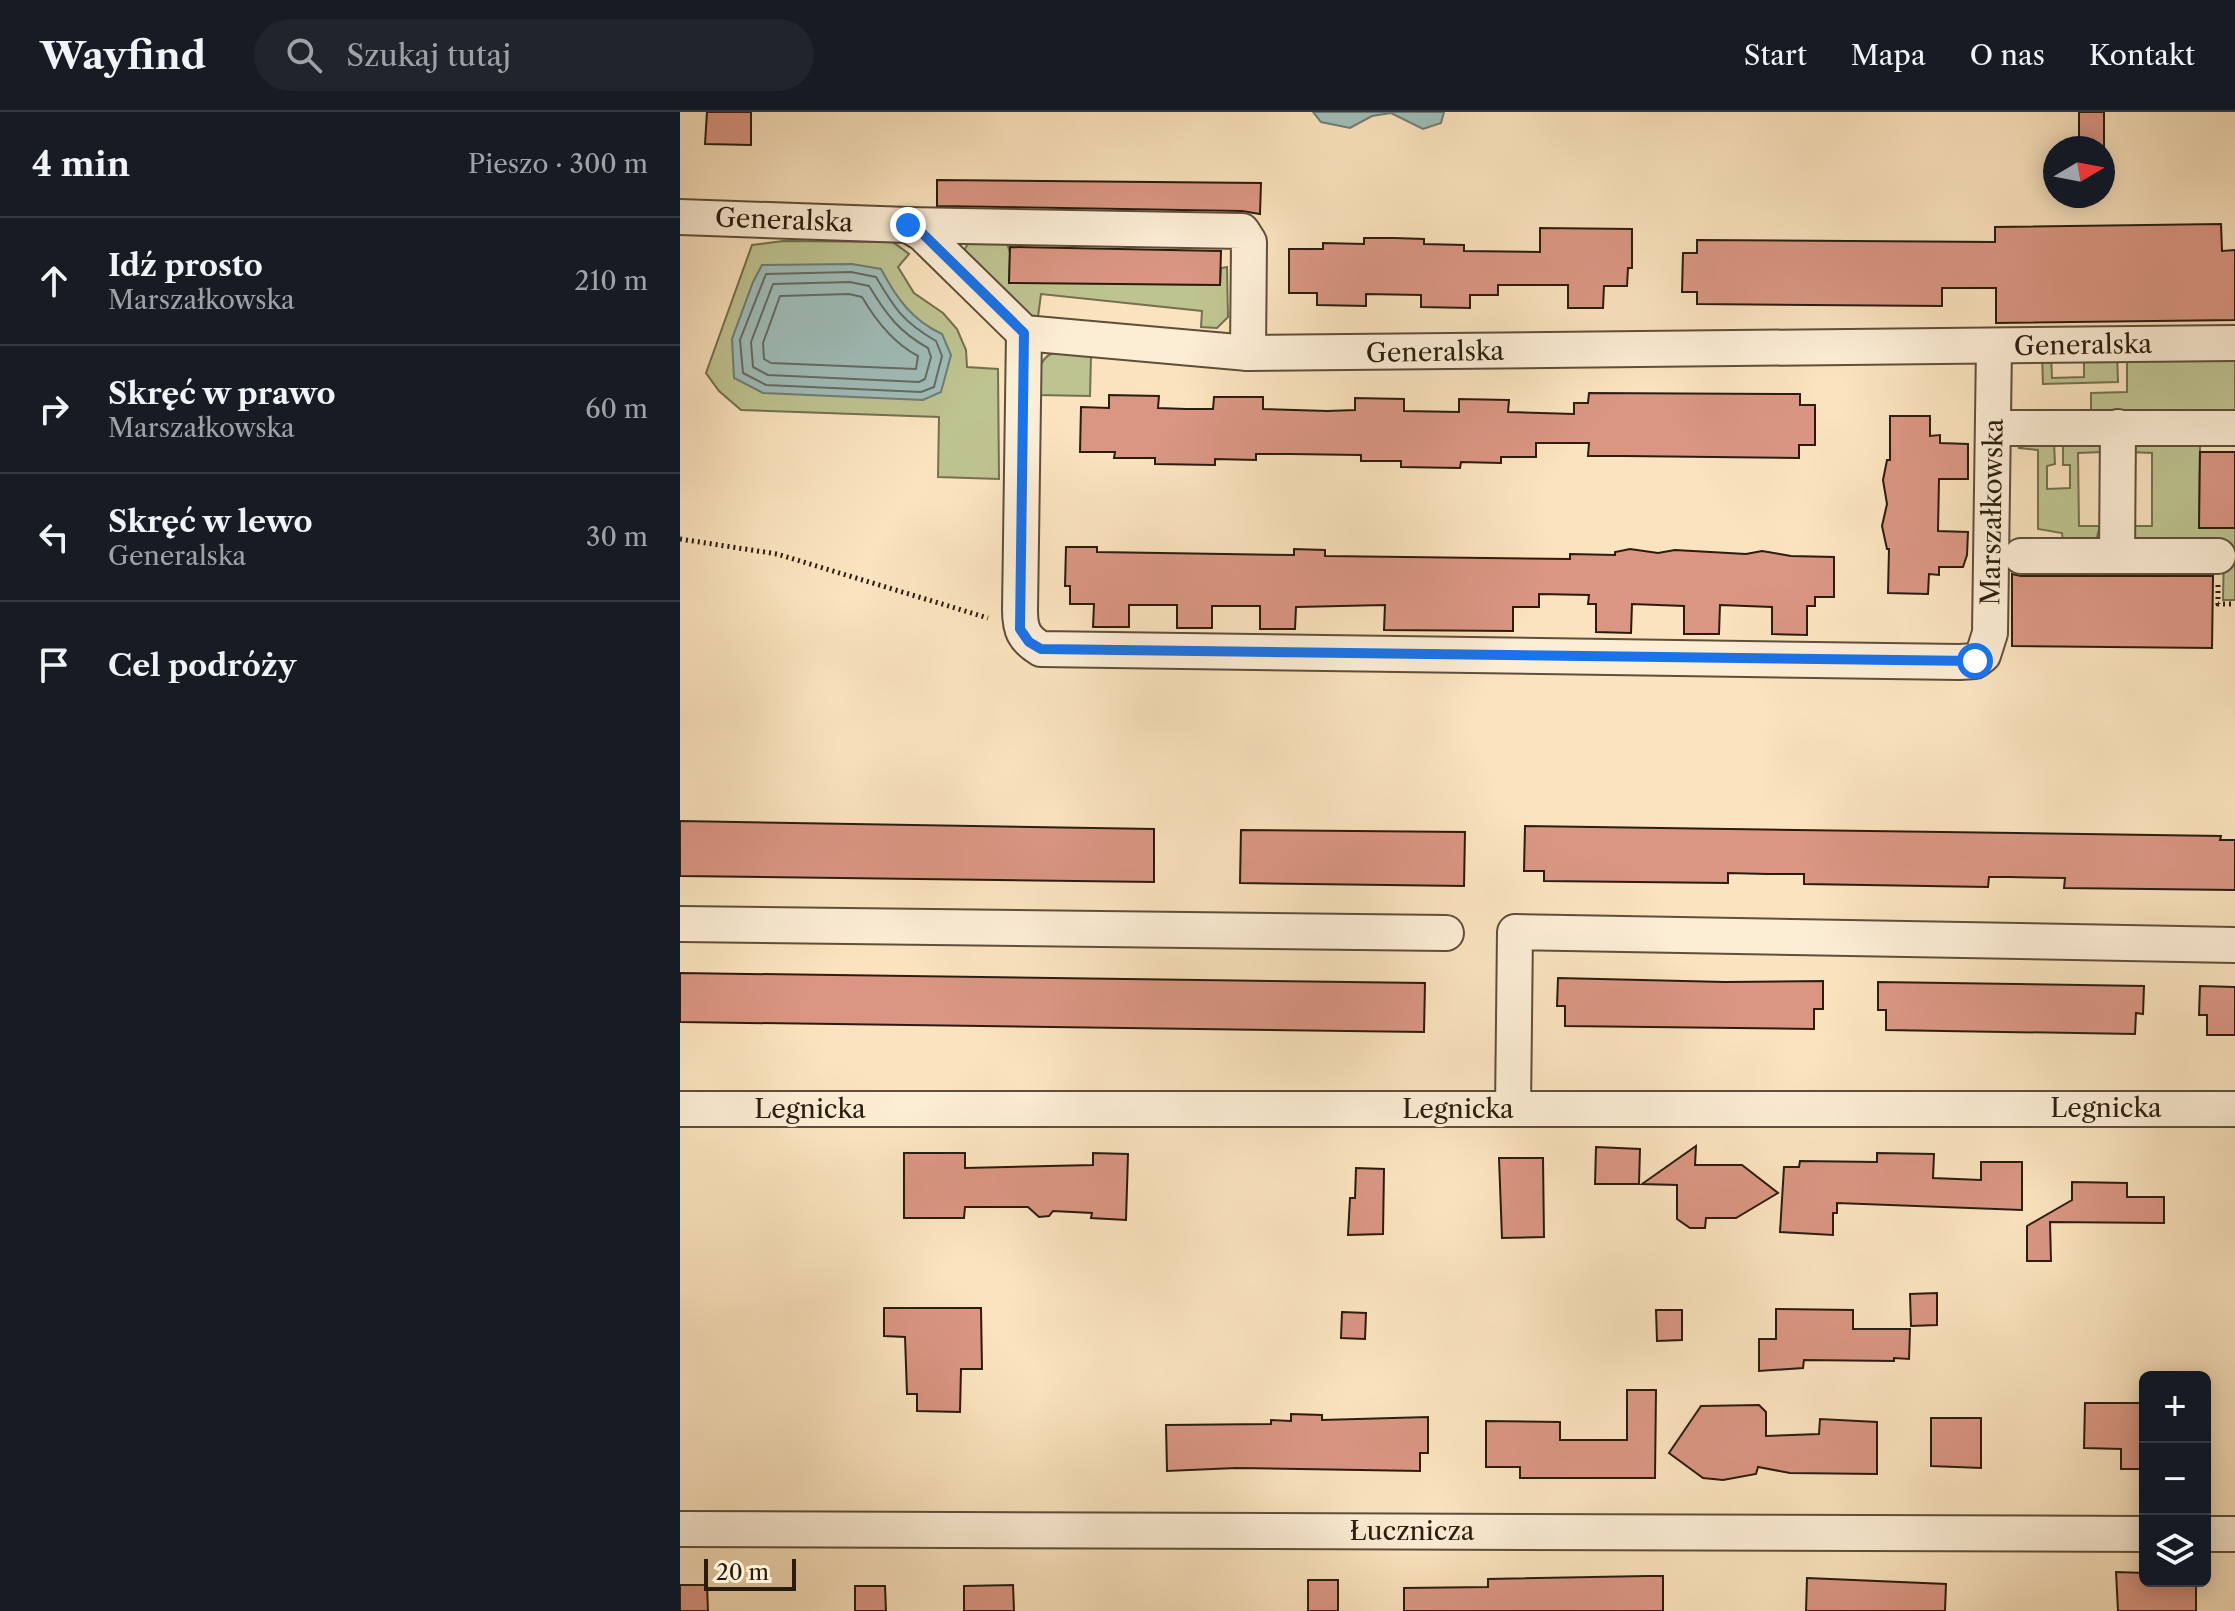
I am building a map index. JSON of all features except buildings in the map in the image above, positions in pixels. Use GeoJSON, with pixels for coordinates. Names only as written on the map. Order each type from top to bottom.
{"type":"FeatureCollection","features":[{"type":"Feature","properties":{"kind":"street","name":"Generalska"},"geometry":{"type":"LineString","coordinates":[[680,217],[1242,231],[1249,242],[1248,353]]}},
{"type":"Feature","properties":{"kind":"street"},"geometry":{"type":"LineString","coordinates":[[908,225],[923,234],[1024,333],[1020,629]]}},
{"type":"Feature","properties":{"kind":"street","name":"Generalska"},"geometry":{"type":"LineString","coordinates":[[1024,333],[1248,353],[2235,343]]}},
{"type":"Feature","properties":{"kind":"street","name":"Marszałkowska"},"geometry":{"type":"LineString","coordinates":[[1020,629],[1029,642],[1041,649],[1975,661],[1983,655],[1990,633],[1994,346]]}},
{"type":"Feature","properties":{"kind":"street"},"geometry":{"type":"LineString","coordinates":[[2117,556],[2118,427]]}},
{"type":"Feature","properties":{"kind":"street"},"geometry":{"type":"LineString","coordinates":[[1993,428],[2235,428]]}},
{"type":"Feature","properties":{"kind":"street"},"geometry":{"type":"LineString","coordinates":[[2021,556],[2218,556]]}},
{"type":"Feature","properties":{"kind":"street"},"geometry":{"type":"LineString","coordinates":[[680,924],[1446,933]]}},
{"type":"Feature","properties":{"kind":"street"},"geometry":{"type":"LineString","coordinates":[[1513,1109],[1515,932],[2235,945]]}},
{"type":"Feature","properties":{"kind":"street","name":"Legnicka"},"geometry":{"type":"LineString","coordinates":[[680,1109],[2235,1109]]}},
{"type":"Feature","properties":{"kind":"street","name":"Łucznicza"},"geometry":{"type":"LineString","coordinates":[[680,1529],[2139,1534]]}},
{"type":"Feature","properties":{"kind":"street"},"geometry":{"type":"LineString","coordinates":[[2211,1534],[2235,1534]]}},
{"type":"Feature","properties":{"kind":"path"},"geometry":{"type":"LineString","coordinates":[[680,539],[777,554],[1020,629]]}},
{"type":"Feature","properties":{"kind":"green space"},"geometry":{"type":"Polygon","coordinates":[[[783,241],[893,242],[909,254],[898,267],[914,293],[943,313],[957,329],[966,350],[967,367],[998,369],[999,479],[938,477],[939,417],[741,410],[719,391],[706,373],[752,245],[783,241]]]}},
{"type":"Feature","properties":{"kind":"green space"},"geometry":{"type":"Polygon","coordinates":[[[969,242],[1007,243],[1010,253],[1009,282],[1220,285],[1221,268],[1227,267],[1228,317],[1217,328],[1201,327],[1202,311],[1041,294],[1038,317],[1030,316],[963,252],[969,242]]]}},
{"type":"Feature","properties":{"kind":"green space"},"geometry":{"type":"Polygon","coordinates":[[[1053,353],[1091,356],[1090,396],[1037,395],[1041,365],[1053,353]]]}},
{"type":"Feature","properties":{"kind":"green space"},"geometry":{"type":"Polygon","coordinates":[[[2117,353],[2118,382],[2043,384],[2042,354],[2051,354],[2052,378],[2084,377],[2084,354],[2117,353]]]}},
{"type":"Feature","properties":{"kind":"green space"},"geometry":{"type":"Polygon","coordinates":[[[2127,353],[2235,353],[2235,417],[2091,416],[2091,393],[2127,392],[2127,353]]]}},
{"type":"Feature","properties":{"kind":"green space"},"geometry":{"type":"Polygon","coordinates":[[[2035,442],[2054,442],[2055,464],[2047,466],[2047,489],[2070,488],[2070,465],[2063,465],[2063,442],[2101,444],[2103,452],[2078,453],[2079,526],[2100,526],[2096,540],[2063,543],[2062,533],[2038,529],[2038,450],[2018,448],[2035,442]]]}},
{"type":"Feature","properties":{"kind":"green space"},"geometry":{"type":"Polygon","coordinates":[[[2132,443],[2200,445],[2199,527],[2235,528],[2235,600],[2223,600],[2224,545],[2132,539],[2128,526],[2152,526],[2152,453],[2130,452],[2132,443]]]}},
{"type":"Feature","properties":{"kind":"water"},"geometry":{"type":"Polygon","coordinates":[[[1313,112],[1444,112],[1441,123],[1423,129],[1391,113],[1372,116],[1350,128],[1321,122],[1313,112]]]}},
{"type":"Feature","properties":{"kind":"water"},"geometry":{"type":"Polygon","coordinates":[[[852,264],[881,269],[906,308],[942,334],[951,355],[941,392],[923,400],[763,393],[734,378],[732,339],[762,265],[852,264]]]}},
{"type":"Feature","properties":{"kind":"route"},"geometry":{"type":"LineString","coordinates":[[908,225],[923,234],[1024,333],[1020,629],[1029,642],[1041,649],[1975,661]]}}]}
